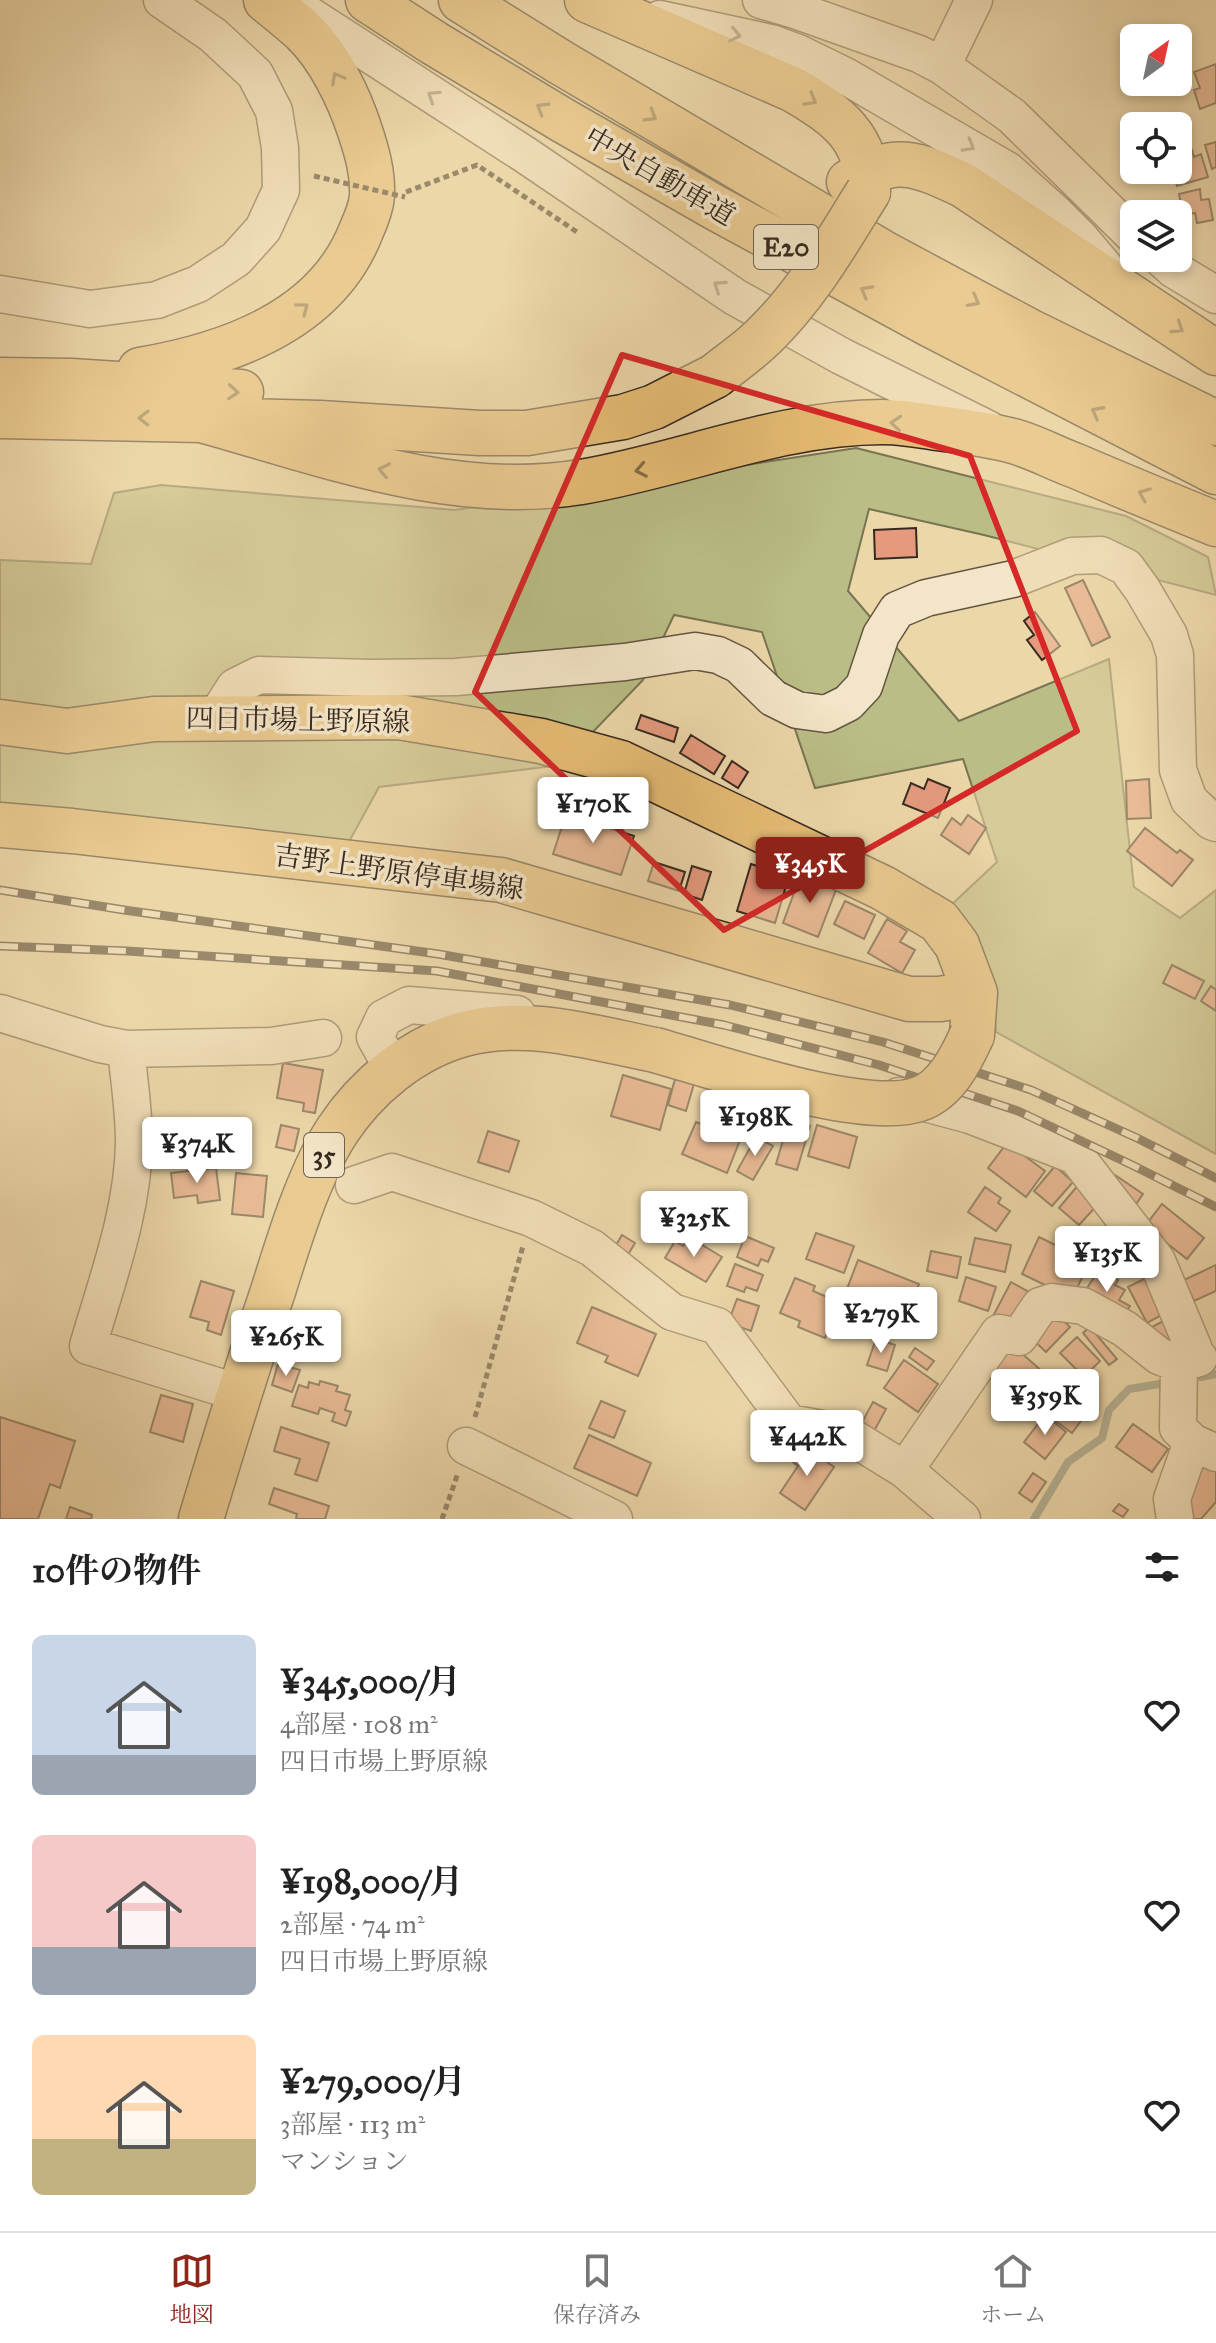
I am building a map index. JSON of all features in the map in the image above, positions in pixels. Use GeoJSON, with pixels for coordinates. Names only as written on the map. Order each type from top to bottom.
{"type":"FeatureCollection","features":[{"type":"Feature","properties":{"kind":"main road"},"geometry":{"type":"LineString","coordinates":[[71,381],[186,362],[269,330],[301,311],[325,289],[357,241],[372,200],[372,175],[354,112],[335,73],[305,33],[266,0]]}},
{"type":"Feature","properties":{"kind":"main road","name":"中央自動車道"},"geometry":{"type":"LineString","coordinates":[[368,0],[564,121],[714,207],[929,324],[1216,472]]}},
{"type":"Feature","properties":{"kind":"main road","name":"中央自動車道"},"geometry":{"type":"LineString","coordinates":[[461,0],[885,254],[1029,331],[1216,423]]}},
{"type":"Feature","properties":{"kind":"main road"},"geometry":{"type":"LineString","coordinates":[[0,416],[320,423],[527,433],[623,417],[654,407],[707,366],[763,338],[833,249],[862,181],[862,150],[845,125],[824,107],[794,90],[595,4]]}},
{"type":"Feature","properties":{"kind":"main road"},"geometry":{"type":"LineString","coordinates":[[862,181],[890,164],[911,165],[949,178],[1216,353]]}},
{"type":"Feature","properties":{"kind":"main road"},"geometry":{"type":"LineString","coordinates":[[0,380],[71,381],[505,410],[596,400],[707,366]]}},
{"type":"Feature","properties":{"kind":"main road"},"geometry":{"type":"LineString","coordinates":[[202,420],[357,464],[417,476],[502,487],[579,482],[653,468],[790,432],[885,422],[1011,440],[1216,524]]}},
{"type":"Feature","properties":{"kind":"main road","name":"四日市場上野原線"},"geometry":{"type":"LineString","coordinates":[[0,722],[67,731],[154,719],[399,717],[541,741],[621,763],[883,888],[939,921],[957,945],[974,1014]]}},
{"type":"Feature","properties":{"kind":"main road","name":"吉野上野原停車場線"},"geometry":{"type":"LineString","coordinates":[[0,825],[501,880],[909,999],[940,999],[974,1014]]}},
{"type":"Feature","properties":{"kind":"main road","name":"35"},"geometry":{"type":"LineString","coordinates":[[201,1519],[284,1256],[319,1165],[336,1132],[359,1102],[393,1069],[431,1047],[463,1034],[494,1029],[535,1028],[655,1050],[811,1093],[880,1105],[920,1099],[946,1081],[959,1062],[974,1014]]}},
{"type":"Feature","properties":{"kind":"street"},"geometry":{"type":"LineString","coordinates":[[0,294],[90,309],[157,300],[198,284],[236,259],[263,229],[281,190],[280,148],[274,111],[255,74],[213,35],[162,0]]}},
{"type":"Feature","properties":{"kind":"street"},"geometry":{"type":"LineString","coordinates":[[286,0],[524,154],[735,297],[841,356],[1011,440]]}},
{"type":"Feature","properties":{"kind":"street"},"geometry":{"type":"LineString","coordinates":[[761,0],[919,54],[942,66],[1012,116],[1120,222]]}},
{"type":"Feature","properties":{"kind":"street"},"geometry":{"type":"LineString","coordinates":[[942,66],[974,0]]}},
{"type":"Feature","properties":{"kind":"street"},"geometry":{"type":"LineString","coordinates":[[595,4],[771,43],[847,77],[988,157],[1027,186],[1081,239],[1129,297]]}},
{"type":"Feature","properties":{"kind":"street"},"geometry":{"type":"LineString","coordinates":[[1178,272],[1216,295]]}},
{"type":"Feature","properties":{"kind":"street"},"geometry":{"type":"LineString","coordinates":[[214,720],[235,687],[259,675],[456,677],[625,662],[695,651],[718,655],[739,665],[773,698],[797,710],[826,714],[848,703],[864,686],[881,635],[897,610],[926,598],[1013,579],[1072,556],[1101,555],[1126,567],[1169,635],[1175,655],[1178,770],[1189,800],[1216,823]]}},
{"type":"Feature","properties":{"kind":"street"},"geometry":{"type":"LineString","coordinates":[[393,1069],[375,1037],[384,1018],[409,1005],[595,1021],[763,1059],[970,1115],[1076,1156],[1157,1261],[1193,1347],[1179,1364],[1178,1428],[1204,1448],[1172,1499],[1175,1519]]}},
{"type":"Feature","properties":{"kind":"street"},"geometry":{"type":"LineString","coordinates":[[0,1013],[126,1049],[271,1046],[323,1038]]}},
{"type":"Feature","properties":{"kind":"street"},"geometry":{"type":"LineString","coordinates":[[126,1049],[134,1140],[132,1171],[124,1223],[88,1346],[239,1393]]}},
{"type":"Feature","properties":{"kind":"street"},"geometry":{"type":"LineString","coordinates":[[354,1185],[392,1172],[531,1218],[592,1248],[672,1312],[717,1326],[789,1423],[845,1433],[905,1470],[962,1519]]}},
{"type":"Feature","properties":{"kind":"street"},"geometry":{"type":"LineString","coordinates":[[905,1470],[999,1333],[1019,1337],[1040,1306],[1052,1302],[1083,1306],[1125,1329],[1159,1356],[1179,1364],[1216,1353]]}},
{"type":"Feature","properties":{"kind":"street"},"geometry":{"type":"LineString","coordinates":[[466,1446],[614,1519]]}},
{"type":"Feature","properties":{"kind":"path"},"geometry":{"type":"LineString","coordinates":[[314,176],[402,196],[477,165],[577,232]]}},
{"type":"Feature","properties":{"kind":"path"},"geometry":{"type":"LineString","coordinates":[[442,1519],[531,1218]]}},
{"type":"Feature","properties":{"kind":"highlighted area"},"geometry":{"type":"Polygon","coordinates":[[[622,355],[970,456],[1077,731],[724,930],[475,692],[622,355]]]}},
{"type":"Feature","properties":{"kind":"green space"},"geometry":{"type":"Polygon","coordinates":[[[856,448],[1126,516],[1208,557],[1216,595],[984,535],[869,509],[848,591],[959,721],[1109,659],[1134,887],[1180,918],[1216,890],[1216,1154],[996,1032],[992,978],[948,908],[997,862],[963,759],[815,788],[762,632],[674,615],[643,680],[561,765],[379,787],[338,862],[0,825],[0,560],[91,564],[114,493],[161,485],[455,510],[856,448]]]}},
{"type":"Feature","properties":{"kind":"building"},"geometry":{"type":"Polygon","coordinates":[[[1216,64],[1216,103],[1200,109],[1194,90],[1200,88],[1194,72],[1216,64]]]}},
{"type":"Feature","properties":{"kind":"building"},"geometry":{"type":"Polygon","coordinates":[[[1216,142],[1216,167],[1212,169],[1205,145],[1216,142]]]}},
{"type":"Feature","properties":{"kind":"building"},"geometry":{"type":"Polygon","coordinates":[[[1192,150],[1194,157],[1201,154],[1208,177],[1192,182],[1192,150]]]}},
{"type":"Feature","properties":{"kind":"building"},"geometry":{"type":"Polygon","coordinates":[[[1200,189],[1201,200],[1209,199],[1213,220],[1197,223],[1195,213],[1192,214],[1192,200],[1180,200],[1179,194],[1200,189]]]}},
{"type":"Feature","properties":{"kind":"building"},"geometry":{"type":"Polygon","coordinates":[[[916,528],[917,557],[875,559],[874,530],[916,528]]]}},
{"type":"Feature","properties":{"kind":"building"},"geometry":{"type":"Polygon","coordinates":[[[1083,580],[1110,637],[1092,646],[1065,588],[1083,580]]]}},
{"type":"Feature","properties":{"kind":"building"},"geometry":{"type":"Polygon","coordinates":[[[1035,612],[1060,646],[1042,660],[1027,640],[1034,635],[1024,621],[1035,612]]]}},
{"type":"Feature","properties":{"kind":"building"},"geometry":{"type":"Polygon","coordinates":[[[641,715],[678,728],[674,742],[636,729],[641,715]]]}},
{"type":"Feature","properties":{"kind":"building"},"geometry":{"type":"Polygon","coordinates":[[[691,735],[725,756],[714,774],[680,753],[691,735]]]}},
{"type":"Feature","properties":{"kind":"building"},"geometry":{"type":"Polygon","coordinates":[[[732,761],[748,772],[738,788],[722,778],[732,761]]]}},
{"type":"Feature","properties":{"kind":"building"},"geometry":{"type":"Polygon","coordinates":[[[928,779],[950,788],[938,818],[903,804],[911,783],[924,789],[928,779]]]}},
{"type":"Feature","properties":{"kind":"building"},"geometry":{"type":"Polygon","coordinates":[[[1149,779],[1151,818],[1127,819],[1126,781],[1149,779]]]}},
{"type":"Feature","properties":{"kind":"building"},"geometry":{"type":"Polygon","coordinates":[[[550,783],[588,795],[581,817],[543,805],[550,783]]]}},
{"type":"Feature","properties":{"kind":"building"},"geometry":{"type":"Polygon","coordinates":[[[566,814],[634,836],[621,875],[553,854],[566,814]]]}},
{"type":"Feature","properties":{"kind":"building"},"geometry":{"type":"Polygon","coordinates":[[[968,815],[986,828],[969,854],[941,835],[952,818],[961,825],[968,815]]]}},
{"type":"Feature","properties":{"kind":"building"},"geometry":{"type":"Polygon","coordinates":[[[1145,828],[1177,853],[1180,850],[1193,860],[1172,886],[1127,851],[1145,828]]]}},
{"type":"Feature","properties":{"kind":"building"},"geometry":{"type":"Polygon","coordinates":[[[654,862],[685,872],[679,891],[648,881],[654,862]]]}},
{"type":"Feature","properties":{"kind":"building"},"geometry":{"type":"Polygon","coordinates":[[[751,864],[789,876],[775,923],[737,911],[751,864]]]}},
{"type":"Feature","properties":{"kind":"building"},"geometry":{"type":"Polygon","coordinates":[[[692,866],[711,872],[702,900],[684,894],[692,866]]]}},
{"type":"Feature","properties":{"kind":"building"},"geometry":{"type":"Polygon","coordinates":[[[801,874],[837,887],[818,937],[783,923],[801,874]]]}},
{"type":"Feature","properties":{"kind":"building"},"geometry":{"type":"Polygon","coordinates":[[[845,901],[875,915],[864,939],[834,924],[845,901]]]}},
{"type":"Feature","properties":{"kind":"building"},"geometry":{"type":"Polygon","coordinates":[[[887,919],[907,931],[900,942],[915,950],[902,973],[868,953],[887,919]]]}},
{"type":"Feature","properties":{"kind":"building"},"geometry":{"type":"Polygon","coordinates":[[[1172,965],[1204,981],[1195,999],[1163,983],[1172,965]]]}},
{"type":"Feature","properties":{"kind":"building"},"geometry":{"type":"Polygon","coordinates":[[[1211,986],[1216,990],[1216,1011],[1201,1001],[1211,986]]]}},
{"type":"Feature","properties":{"kind":"building"},"geometry":{"type":"Polygon","coordinates":[[[283,1063],[323,1070],[315,1113],[303,1111],[304,1103],[277,1098],[283,1063]]]}},
{"type":"Feature","properties":{"kind":"building"},"geometry":{"type":"Polygon","coordinates":[[[623,1075],[671,1089],[660,1130],[611,1116],[623,1075]]]}},
{"type":"Feature","properties":{"kind":"building"},"geometry":{"type":"Polygon","coordinates":[[[675,1079],[694,1084],[686,1111],[668,1105],[675,1079]]]}},
{"type":"Feature","properties":{"kind":"building"},"geometry":{"type":"Polygon","coordinates":[[[789,1120],[810,1126],[797,1170],[776,1164],[789,1120]]]}},
{"type":"Feature","properties":{"kind":"building"},"geometry":{"type":"Polygon","coordinates":[[[696,1122],[740,1140],[727,1173],[682,1154],[696,1122]]]}},
{"type":"Feature","properties":{"kind":"building"},"geometry":{"type":"Polygon","coordinates":[[[281,1125],[299,1129],[294,1151],[276,1147],[281,1125]]]}},
{"type":"Feature","properties":{"kind":"building"},"geometry":{"type":"Polygon","coordinates":[[[817,1125],[857,1137],[849,1168],[808,1156],[817,1125]]]}},
{"type":"Feature","properties":{"kind":"building"},"geometry":{"type":"Polygon","coordinates":[[[203,1130],[231,1131],[231,1136],[245,1137],[244,1162],[228,1162],[229,1153],[203,1152],[203,1130]]]}},
{"type":"Feature","properties":{"kind":"building"},"geometry":{"type":"Polygon","coordinates":[[[488,1131],[519,1141],[509,1172],[478,1162],[488,1131]]]}},
{"type":"Feature","properties":{"kind":"building"},"geometry":{"type":"Polygon","coordinates":[[[756,1137],[773,1146],[753,1180],[737,1171],[756,1137]]]}},
{"type":"Feature","properties":{"kind":"building"},"geometry":{"type":"Polygon","coordinates":[[[1007,1143],[1045,1171],[1026,1197],[988,1168],[1007,1143]]]}},
{"type":"Feature","properties":{"kind":"building"},"geometry":{"type":"Polygon","coordinates":[[[1055,1166],[1073,1182],[1052,1206],[1034,1191],[1055,1166]]]}},
{"type":"Feature","properties":{"kind":"building"},"geometry":{"type":"Polygon","coordinates":[[[216,1168],[220,1200],[198,1203],[197,1195],[174,1198],[171,1173],[216,1168]]]}},
{"type":"Feature","properties":{"kind":"building"},"geometry":{"type":"Polygon","coordinates":[[[236,1173],[267,1176],[263,1217],[232,1214],[236,1173]]]}},
{"type":"Feature","properties":{"kind":"building"},"geometry":{"type":"Polygon","coordinates":[[[1115,1175],[1143,1194],[1132,1210],[1104,1190],[1115,1175]]]}},
{"type":"Feature","properties":{"kind":"building"},"geometry":{"type":"Polygon","coordinates":[[[1079,1184],[1100,1202],[1079,1225],[1059,1208],[1079,1184]]]}},
{"type":"Feature","properties":{"kind":"building"},"geometry":{"type":"Polygon","coordinates":[[[985,1187],[1001,1198],[998,1203],[1010,1211],[996,1231],[968,1212],[985,1187]]]}},
{"type":"Feature","properties":{"kind":"building"},"geometry":{"type":"Polygon","coordinates":[[[1162,1204],[1204,1238],[1187,1259],[1145,1226],[1162,1204]]]}},
{"type":"Feature","properties":{"kind":"building"},"geometry":{"type":"Polygon","coordinates":[[[816,1233],[854,1246],[844,1273],[806,1259],[816,1233]]]}},
{"type":"Feature","properties":{"kind":"building"},"geometry":{"type":"Polygon","coordinates":[[[622,1235],[635,1243],[623,1263],[610,1255],[622,1235]]]}},
{"type":"Feature","properties":{"kind":"building"},"geometry":{"type":"Polygon","coordinates":[[[745,1236],[774,1248],[768,1262],[761,1259],[758,1266],[737,1257],[745,1236]]]}},
{"type":"Feature","properties":{"kind":"building"},"geometry":{"type":"Polygon","coordinates":[[[689,1237],[722,1257],[706,1282],[665,1258],[675,1241],[683,1246],[689,1237]]]}},
{"type":"Feature","properties":{"kind":"building"},"geometry":{"type":"Polygon","coordinates":[[[1039,1237],[1090,1262],[1072,1298],[1022,1274],[1039,1237]]]}},
{"type":"Feature","properties":{"kind":"building"},"geometry":{"type":"Polygon","coordinates":[[[975,1238],[1011,1245],[1005,1272],[969,1264],[975,1238]]]}},
{"type":"Feature","properties":{"kind":"building"},"geometry":{"type":"Polygon","coordinates":[[[1112,1239],[1133,1264],[1119,1276],[1098,1251],[1112,1239]]]}},
{"type":"Feature","properties":{"kind":"building"},"geometry":{"type":"Polygon","coordinates":[[[931,1251],[961,1257],[957,1278],[927,1271],[931,1251]]]}},
{"type":"Feature","properties":{"kind":"building"},"geometry":{"type":"Polygon","coordinates":[[[858,1260],[919,1284],[903,1325],[842,1302],[858,1260]]]}},
{"type":"Feature","properties":{"kind":"building"},"geometry":{"type":"Polygon","coordinates":[[[735,1264],[763,1275],[757,1291],[746,1287],[744,1292],[727,1286],[735,1264]]]}},
{"type":"Feature","properties":{"kind":"building"},"geometry":{"type":"Polygon","coordinates":[[[1216,1265],[1216,1291],[1194,1301],[1184,1280],[1216,1265]]]}},
{"type":"Feature","properties":{"kind":"building"},"geometry":{"type":"Polygon","coordinates":[[[1100,1268],[1118,1280],[1115,1285],[1125,1290],[1119,1300],[1130,1306],[1121,1320],[1082,1296],[1100,1268]]]}},
{"type":"Feature","properties":{"kind":"building"},"geometry":{"type":"Polygon","coordinates":[[[1150,1276],[1169,1311],[1147,1323],[1128,1287],[1150,1276]]]}},
{"type":"Feature","properties":{"kind":"building"},"geometry":{"type":"Polygon","coordinates":[[[966,1277],[996,1287],[988,1311],[959,1301],[966,1277]]]}},
{"type":"Feature","properties":{"kind":"building"},"geometry":{"type":"Polygon","coordinates":[[[795,1278],[815,1286],[813,1291],[834,1300],[830,1308],[836,1311],[825,1338],[798,1327],[800,1321],[780,1313],[795,1278]]]}},
{"type":"Feature","properties":{"kind":"building"},"geometry":{"type":"Polygon","coordinates":[[[201,1281],[234,1291],[221,1335],[207,1330],[209,1322],[190,1317],[201,1281]]]}},
{"type":"Feature","properties":{"kind":"building"},"geometry":{"type":"Polygon","coordinates":[[[1011,1282],[1029,1292],[1011,1328],[992,1318],[1011,1282]]]}},
{"type":"Feature","properties":{"kind":"building"},"geometry":{"type":"Polygon","coordinates":[[[737,1299],[759,1306],[751,1331],[728,1323],[737,1299]]]}},
{"type":"Feature","properties":{"kind":"building"},"geometry":{"type":"Polygon","coordinates":[[[592,1307],[656,1334],[638,1376],[605,1362],[608,1356],[577,1343],[592,1307]]]}},
{"type":"Feature","properties":{"kind":"building"},"geometry":{"type":"Polygon","coordinates":[[[1051,1309],[1070,1327],[1046,1352],[1027,1334],[1051,1309]]]}},
{"type":"Feature","properties":{"kind":"building"},"geometry":{"type":"Polygon","coordinates":[[[1171,1317],[1184,1340],[1161,1352],[1148,1329],[1171,1317]]]}},
{"type":"Feature","properties":{"kind":"building"},"geometry":{"type":"Polygon","coordinates":[[[1090,1327],[1117,1359],[1109,1365],[1083,1333],[1090,1327]]]}},
{"type":"Feature","properties":{"kind":"building"},"geometry":{"type":"Polygon","coordinates":[[[1077,1337],[1100,1361],[1084,1377],[1060,1353],[1077,1337]]]}},
{"type":"Feature","properties":{"kind":"building"},"geometry":{"type":"Polygon","coordinates":[[[876,1339],[895,1345],[887,1371],[867,1365],[876,1339]]]}},
{"type":"Feature","properties":{"kind":"building"},"geometry":{"type":"Polygon","coordinates":[[[1010,1343],[1052,1380],[1029,1407],[987,1371],[1010,1343]]]}},
{"type":"Feature","properties":{"kind":"building"},"geometry":{"type":"Polygon","coordinates":[[[915,1348],[934,1361],[927,1370],[909,1357],[915,1348]]]}},
{"type":"Feature","properties":{"kind":"building"},"geometry":{"type":"Polygon","coordinates":[[[904,1360],[938,1384],[918,1412],[884,1388],[904,1360]]]}},
{"type":"Feature","properties":{"kind":"building"},"geometry":{"type":"Polygon","coordinates":[[[278,1364],[300,1370],[292,1392],[272,1385],[278,1364]]]}},
{"type":"Feature","properties":{"kind":"building"},"geometry":{"type":"Polygon","coordinates":[[[320,1381],[338,1386],[336,1391],[350,1395],[345,1410],[351,1412],[346,1426],[332,1421],[335,1413],[320,1408],[318,1414],[292,1406],[299,1385],[308,1388],[309,1382],[319,1385],[320,1381]]]}},
{"type":"Feature","properties":{"kind":"building"},"geometry":{"type":"Polygon","coordinates":[[[161,1395],[193,1404],[183,1442],[150,1432],[161,1395]]]}},
{"type":"Feature","properties":{"kind":"building"},"geometry":{"type":"Polygon","coordinates":[[[601,1401],[625,1411],[614,1438],[589,1428],[601,1401]]]}},
{"type":"Feature","properties":{"kind":"building"},"geometry":{"type":"Polygon","coordinates":[[[873,1402],[886,1409],[873,1433],[860,1426],[873,1402]]]}},
{"type":"Feature","properties":{"kind":"building"},"geometry":{"type":"Polygon","coordinates":[[[1064,1404],[1083,1418],[1072,1433],[1053,1419],[1064,1404]]]}},
{"type":"Feature","properties":{"kind":"building"},"geometry":{"type":"Polygon","coordinates":[[[1045,1415],[1066,1432],[1045,1459],[1024,1442],[1045,1415]]]}},
{"type":"Feature","properties":{"kind":"building"},"geometry":{"type":"Polygon","coordinates":[[[0,1417],[75,1441],[60,1488],[50,1484],[38,1519],[0,1519],[0,1417]]]}},
{"type":"Feature","properties":{"kind":"building"},"geometry":{"type":"Polygon","coordinates":[[[1133,1424],[1168,1449],[1152,1472],[1116,1447],[1133,1424]]]}},
{"type":"Feature","properties":{"kind":"building"},"geometry":{"type":"Polygon","coordinates":[[[281,1427],[329,1443],[317,1481],[295,1474],[300,1459],[274,1451],[281,1427]]]}},
{"type":"Feature","properties":{"kind":"building"},"geometry":{"type":"Polygon","coordinates":[[[589,1435],[651,1463],[637,1496],[574,1468],[589,1435]]]}},
{"type":"Feature","properties":{"kind":"building"},"geometry":{"type":"Polygon","coordinates":[[[804,1446],[834,1467],[805,1510],[780,1493],[798,1466],[793,1462],[804,1446]]]}},
{"type":"Feature","properties":{"kind":"building"},"geometry":{"type":"Polygon","coordinates":[[[1216,1458],[1216,1502],[1201,1519],[1194,1519],[1180,1506],[1193,1465],[1216,1458]]]}},
{"type":"Feature","properties":{"kind":"building"},"geometry":{"type":"Polygon","coordinates":[[[1033,1473],[1046,1482],[1032,1502],[1019,1493],[1033,1473]]]}},
{"type":"Feature","properties":{"kind":"building"},"geometry":{"type":"Polygon","coordinates":[[[274,1488],[329,1506],[325,1519],[296,1519],[297,1514],[269,1504],[274,1488]]]}},
{"type":"Feature","properties":{"kind":"building"},"geometry":{"type":"Polygon","coordinates":[[[1119,1504],[1128,1510],[1123,1517],[1113,1511],[1119,1504]]]}},
{"type":"Feature","properties":{"kind":"building"},"geometry":{"type":"Polygon","coordinates":[[[70,1507],[92,1515],[91,1519],[66,1519],[70,1507]]]}},
{"type":"Feature","properties":{"kind":"waterway"},"geometry":{"type":"LineString","coordinates":[[1201,1377],[1216,1374]]}},
{"type":"Feature","properties":{"kind":"waterway"},"geometry":{"type":"LineString","coordinates":[[1034,1519],[1068,1462],[1102,1438],[1109,1410],[1129,1389],[1160,1384]]}},
{"type":"Feature","properties":{"kind":"railway"},"geometry":{"type":"LineString","coordinates":[[0,890],[438,954],[730,1005],[883,1042],[1031,1090],[1216,1178]]}},
{"type":"Feature","properties":{"kind":"railway"},"geometry":{"type":"LineString","coordinates":[[0,946],[437,971],[724,1025],[879,1065],[1018,1111],[1216,1207]]}}]}
